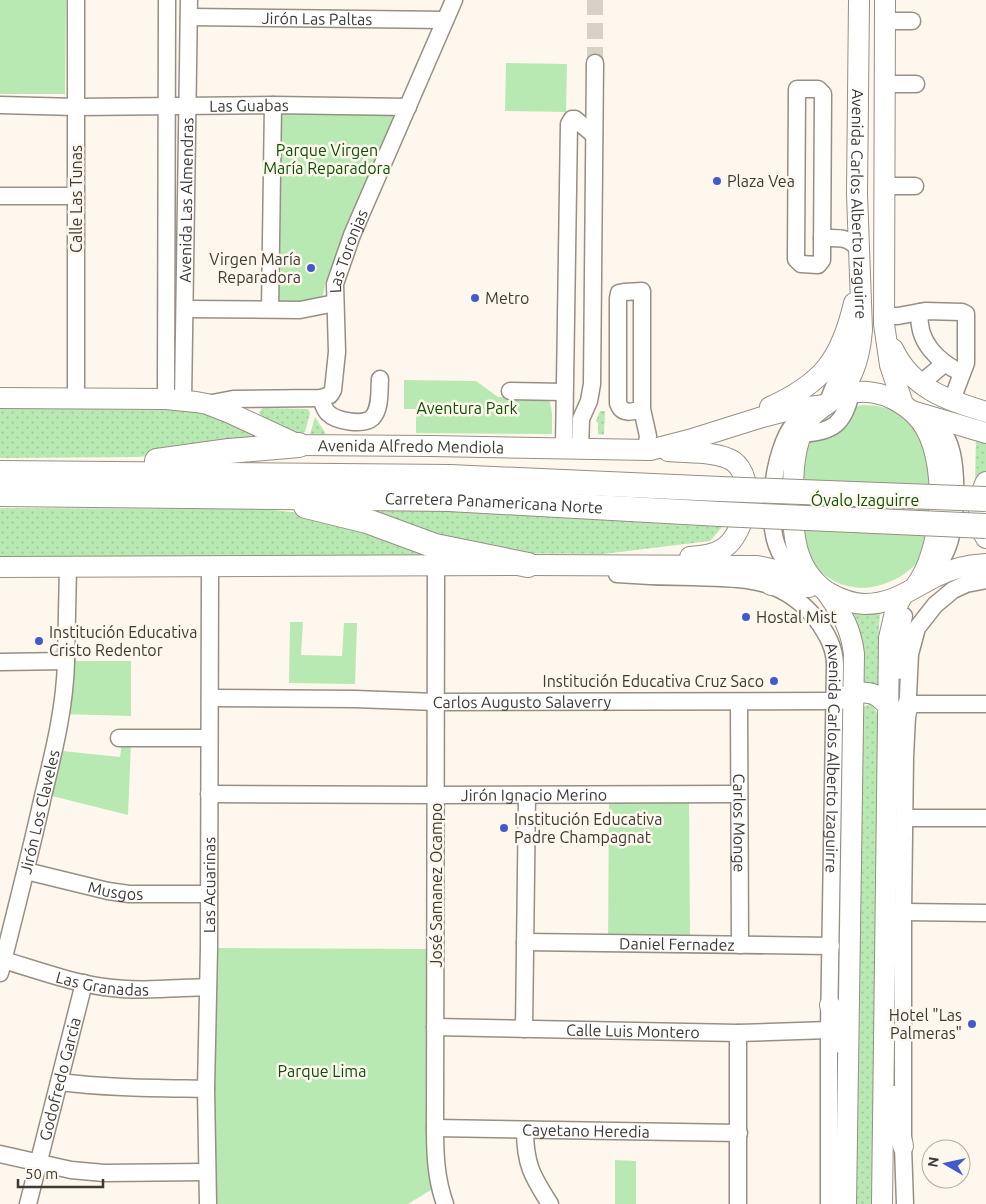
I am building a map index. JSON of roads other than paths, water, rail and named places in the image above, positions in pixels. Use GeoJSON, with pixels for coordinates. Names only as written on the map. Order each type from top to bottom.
{"type":"FeatureCollection","features":[{"type":"Feature","properties":{"kind":"highway"},"geometry":{"type":"LineString","coordinates":[[104,474],[147,462],[229,451],[299,445]]}},
{"type":"Feature","properties":{"kind":"highway","name":"Carretera Panamericana Norte"},"geometry":{"type":"LineString","coordinates":[[0,473],[450,476],[986,499]]}},
{"type":"Feature","properties":{"kind":"highway","name":"Carretera Panamericana Norte"},"geometry":{"type":"LineString","coordinates":[[0,494],[449,499],[986,526]]}},
{"type":"Feature","properties":{"kind":"highway"},"geometry":{"type":"LineString","coordinates":[[218,495],[304,506],[339,513],[368,521],[435,546],[528,565]]}},
{"type":"Feature","properties":{"kind":"main road","name":"Avenida Carlos Alberto Izaguirre"},"geometry":{"type":"LineString","coordinates":[[846,1204],[854,654],[852,639],[846,622],[816,582],[796,548],[793,520],[794,464],[802,434],[806,425],[845,386],[857,362],[861,347],[858,219],[859,0]]}},
{"type":"Feature","properties":{"kind":"main road","name":"Avenida Carlos Alberto Izaguirre"},"geometry":{"type":"LineString","coordinates":[[882,1204],[884,1058],[896,821],[889,709],[890,629],[896,608],[913,588],[932,553],[938,527],[939,486],[935,455],[930,438],[926,429],[910,410],[890,365],[884,320],[885,0]]}},
{"type":"Feature","properties":{"kind":"main road"},"geometry":{"type":"LineString","coordinates":[[858,21],[885,21]]}},
{"type":"Feature","properties":{"kind":"main road"},"geometry":{"type":"LineString","coordinates":[[858,44],[885,44]]}},
{"type":"Feature","properties":{"kind":"main road"},"geometry":{"type":"LineString","coordinates":[[721,430],[795,394],[817,378],[831,364],[848,327],[854,302],[859,259]]}},
{"type":"Feature","properties":{"kind":"main road"},"geometry":{"type":"LineString","coordinates":[[884,320],[898,360],[920,384],[952,400],[986,412]]}},
{"type":"Feature","properties":{"kind":"main road"},"geometry":{"type":"LineString","coordinates":[[830,403],[869,392],[887,396],[910,410],[986,433]]}},
{"type":"Feature","properties":{"kind":"main road","name":"Avenida Alfredo Mendiola"},"geometry":{"type":"LineString","coordinates":[[0,398],[174,400],[207,404],[299,445],[644,450],[681,442],[793,409],[830,403]]}},
{"type":"Feature","properties":{"kind":"main road"},"geometry":{"type":"LineString","coordinates":[[594,566],[713,553],[724,548],[734,538],[740,526],[745,512],[746,488],[744,475],[731,460],[723,457],[644,450]]}},
{"type":"Feature","properties":{"kind":"main road"},"geometry":{"type":"LineString","coordinates":[[986,482],[978,511],[981,530],[986,538]]}},
{"type":"Feature","properties":{"kind":"main road"},"geometry":{"type":"LineString","coordinates":[[0,567],[757,566],[790,573],[816,582],[848,602],[862,604],[882,603],[934,577],[953,570],[986,564]]}},
{"type":"Feature","properties":{"kind":"main road"},"geometry":{"type":"LineString","coordinates":[[771,585],[816,582]]}},
{"type":"Feature","properties":{"kind":"main road"},"geometry":{"type":"LineString","coordinates":[[834,701],[854,693],[867,693],[879,697],[886,703],[889,709]]}},
{"type":"Feature","properties":{"kind":"main road"},"geometry":{"type":"LineString","coordinates":[[896,821],[896,756],[908,704]]}},
{"type":"Feature","properties":{"kind":"main road"},"geometry":{"type":"LineString","coordinates":[[830,1005],[847,1056]]}},
{"type":"Feature","properties":{"kind":"main road"},"geometry":{"type":"LineString","coordinates":[[884,1058],[891,1073],[896,1114],[903,1146]]}},
{"type":"Feature","properties":{"kind":"street","name":"Calle Las Tunas"},"geometry":{"type":"LineString","coordinates":[[76,0],[76,399]]}},
{"type":"Feature","properties":{"kind":"street","name":"Avenida Las Almendras"},"geometry":{"type":"LineString","coordinates":[[167,0],[167,107],[174,400]]}},
{"type":"Feature","properties":{"kind":"street","name":"Avenida Las Almendras"},"geometry":{"type":"LineString","coordinates":[[174,400],[185,309],[186,106],[189,0]]}},
{"type":"Feature","properties":{"kind":"street","name":"Las Toronjas"},"geometry":{"type":"LineString","coordinates":[[322,398],[330,396],[333,390],[337,352],[335,284],[352,235],[454,0]]}},
{"type":"Feature","properties":{"kind":"street","name":"Jirón Las Paltas"},"geometry":{"type":"LineString","coordinates":[[188,17],[446,20]]}},
{"type":"Feature","properties":{"kind":"street"},"geometry":{"type":"LineString","coordinates":[[885,21],[912,21]]}},
{"type":"Feature","properties":{"kind":"street"},"geometry":{"type":"LineString","coordinates":[[572,448],[582,414],[589,401],[592,384],[595,64]]}},
{"type":"Feature","properties":{"kind":"street"},"geometry":{"type":"LineString","coordinates":[[885,84],[916,84]]}},
{"type":"Feature","properties":{"kind":"street"},"geometry":{"type":"LineString","coordinates":[[797,89],[818,89],[823,91],[822,234],[821,262],[818,264],[798,264],[796,259],[797,89]]}},
{"type":"Feature","properties":{"kind":"street","name":"Las Guabas"},"geometry":{"type":"LineString","coordinates":[[0,105],[76,107],[273,105],[408,107]]}},
{"type":"Feature","properties":{"kind":"street"},"geometry":{"type":"LineString","coordinates":[[270,309],[273,105]]}},
{"type":"Feature","properties":{"kind":"street"},"geometry":{"type":"LineString","coordinates":[[572,448],[564,411],[569,124],[572,119],[576,119],[594,135]]}},
{"type":"Feature","properties":{"kind":"street"},"geometry":{"type":"LineString","coordinates":[[884,186],[915,186]]}},
{"type":"Feature","properties":{"kind":"street"},"geometry":{"type":"LineString","coordinates":[[0,196],[76,196]]}},
{"type":"Feature","properties":{"kind":"street"},"geometry":{"type":"LineString","coordinates":[[822,234],[848,229],[858,219]]}},
{"type":"Feature","properties":{"kind":"street"},"geometry":{"type":"LineString","coordinates":[[822,234],[848,239],[855,244],[859,259]]}},
{"type":"Feature","properties":{"kind":"street"},"geometry":{"type":"LineString","coordinates":[[636,411],[623,410],[618,403],[618,298],[619,293],[642,291],[636,411],[648,436],[644,450]]}},
{"type":"Feature","properties":{"kind":"street"},"geometry":{"type":"LineString","coordinates":[[185,309],[300,310],[335,304]]}},
{"type":"Feature","properties":{"kind":"street"},"geometry":{"type":"LineString","coordinates":[[920,312],[919,325],[924,339],[944,364],[962,373]]}},
{"type":"Feature","properties":{"kind":"street"},"geometry":{"type":"LineString","coordinates":[[884,320],[920,312],[962,312],[966,314],[966,363],[952,400]]}},
{"type":"Feature","properties":{"kind":"street"},"geometry":{"type":"LineString","coordinates":[[920,384],[944,364]]}},
{"type":"Feature","properties":{"kind":"street"},"geometry":{"type":"LineString","coordinates":[[207,404],[234,399],[322,398],[326,411],[334,418],[366,421],[372,418],[376,412],[380,379]]}},
{"type":"Feature","properties":{"kind":"street"},"geometry":{"type":"LineString","coordinates":[[510,391],[564,392]]}},
{"type":"Feature","properties":{"kind":"street"},"geometry":{"type":"LineString","coordinates":[[802,434],[821,432],[830,428],[841,419],[848,408],[830,403],[795,423],[785,439],[776,464],[772,520],[780,551],[790,563],[816,582]]}},
{"type":"Feature","properties":{"kind":"street"},"geometry":{"type":"LineString","coordinates":[[564,411],[573,416],[582,414]]}},
{"type":"Feature","properties":{"kind":"street","name":"Avenida Carlos Alberto Izaguirre"},"geometry":{"type":"LineString","coordinates":[[528,565],[568,571],[752,580],[771,585],[790,594],[804,606],[828,637],[835,660],[829,1204]]}},
{"type":"Feature","properties":{"kind":"street","name":"José Samanez Ocampo"},"geometry":{"type":"LineString","coordinates":[[436,566],[435,1128],[436,1162],[440,1190],[445,1204]]}},
{"type":"Feature","properties":{"kind":"street","name":"Jirón Los Claveles"},"geometry":{"type":"LineString","coordinates":[[1,964],[26,871],[62,709],[66,684],[68,567]]}},
{"type":"Feature","properties":{"kind":"street","name":"Las Acuarinas"},"geometry":{"type":"LineString","coordinates":[[208,1204],[206,1088],[210,794],[210,567]]}},
{"type":"Feature","properties":{"kind":"street","name":"Avenida Carlos Alberto Izaguirre"},"geometry":{"type":"LineString","coordinates":[[905,1204],[903,1146],[903,912],[896,821],[905,758],[908,667],[917,628],[933,607],[953,590],[986,580]]}},
{"type":"Feature","properties":{"kind":"street"},"geometry":{"type":"LineString","coordinates":[[896,756],[900,634],[913,588]]}},
{"type":"Feature","properties":{"kind":"street"},"geometry":{"type":"LineString","coordinates":[[0,662],[66,661]]}},
{"type":"Feature","properties":{"kind":"street","name":"Carlos Augusto Salaverry"},"geometry":{"type":"LineString","coordinates":[[210,698],[355,699],[436,702],[834,701]]}},
{"type":"Feature","properties":{"kind":"street","name":"Carlos Monge"},"geometry":{"type":"LineString","coordinates":[[739,702],[740,945]]}},
{"type":"Feature","properties":{"kind":"street"},"geometry":{"type":"LineString","coordinates":[[908,704],[986,704]]}},
{"type":"Feature","properties":{"kind":"street"},"geometry":{"type":"LineString","coordinates":[[119,738],[210,738]]}},
{"type":"Feature","properties":{"kind":"street","name":"Jirón Ignacio Merino"},"geometry":{"type":"LineString","coordinates":[[210,794],[738,794]]}},
{"type":"Feature","properties":{"kind":"street"},"geometry":{"type":"LineString","coordinates":[[524,1029],[527,795]]}},
{"type":"Feature","properties":{"kind":"street"},"geometry":{"type":"LineString","coordinates":[[896,821],[986,818]]}},
{"type":"Feature","properties":{"kind":"street","name":"Musgos"},"geometry":{"type":"LineString","coordinates":[[26,871],[108,891],[129,894],[209,894]]}},
{"type":"Feature","properties":{"kind":"street"},"geometry":{"type":"LineString","coordinates":[[903,912],[986,913]]}},
{"type":"Feature","properties":{"kind":"street","name":"Daniel Fernadez"},"geometry":{"type":"LineString","coordinates":[[525,942],[831,946]]}},
{"type":"Feature","properties":{"kind":"street","name":"Las Granadas"},"geometry":{"type":"LineString","coordinates":[[1,964],[84,983],[124,989],[208,987]]}},
{"type":"Feature","properties":{"kind":"street","name":"Godofredo Garcia"},"geometry":{"type":"LineString","coordinates":[[28,1204],[84,983]]}},
{"type":"Feature","properties":{"kind":"street","name":"Calle Luis Montero"},"geometry":{"type":"LineString","coordinates":[[435,1027],[738,1033],[830,1030]]}},
{"type":"Feature","properties":{"kind":"street"},"geometry":{"type":"LineString","coordinates":[[738,1033],[738,1204]]}},
{"type":"Feature","properties":{"kind":"street"},"geometry":{"type":"LineString","coordinates":[[59,1082],[96,1087],[206,1088]]}},
{"type":"Feature","properties":{"kind":"street","name":"Cayetano Heredia"},"geometry":{"type":"LineString","coordinates":[[435,1128],[739,1133]]}},
{"type":"Feature","properties":{"kind":"street"},"geometry":{"type":"LineString","coordinates":[[525,1130],[529,1166],[534,1179],[550,1204]]}},
{"type":"Feature","properties":{"kind":"street"},"geometry":{"type":"LineString","coordinates":[[0,1154],[71,1170],[104,1173],[206,1172]]}},
{"type":"Feature","properties":{"kind":"tunnel"},"geometry":{"type":"LineString","coordinates":[[595,0],[595,63]]}},
{"type":"Feature","properties":{"kind":"place","name":"Plaza Vea"},"geometry":{"type":"Point","coordinates":[717,181]}},
{"type":"Feature","properties":{"kind":"place","name":"Virgen María Reparadora"},"geometry":{"type":"Point","coordinates":[311,268]}},
{"type":"Feature","properties":{"kind":"place","name":"Metro"},"geometry":{"type":"Point","coordinates":[475,298]}},
{"type":"Feature","properties":{"kind":"place","name":"Hostal Mist"},"geometry":{"type":"Point","coordinates":[746,617]}},
{"type":"Feature","properties":{"kind":"place","name":"Institución Educativa Cristo Redentor"},"geometry":{"type":"Point","coordinates":[39,641]}},
{"type":"Feature","properties":{"kind":"place","name":"Institución Educativa Cruz Saco"},"geometry":{"type":"Point","coordinates":[774,681]}},
{"type":"Feature","properties":{"kind":"place","name":"Institución Educativa Padre Champagnat"},"geometry":{"type":"Point","coordinates":[504,828]}},
{"type":"Feature","properties":{"kind":"place","name":"Hotel \"Las Palmeras\""},"geometry":{"type":"Point","coordinates":[972,1024]}},
{"type":"Feature","properties":{"kind":"park label","name":"Parque Virgen María Reparadora"},"geometry":{"type":"Point","coordinates":[327,159]}},
{"type":"Feature","properties":{"kind":"park label","name":"Aventura Park"},"geometry":{"type":"Point","coordinates":[467,408]}},
{"type":"Feature","properties":{"kind":"park label","name":"Óvalo Izaguirre"},"geometry":{"type":"Point","coordinates":[865,500]}},
{"type":"Feature","properties":{"kind":"park label","name":"Parque Lima"},"geometry":{"type":"Point","coordinates":[322,1071]}}]}
